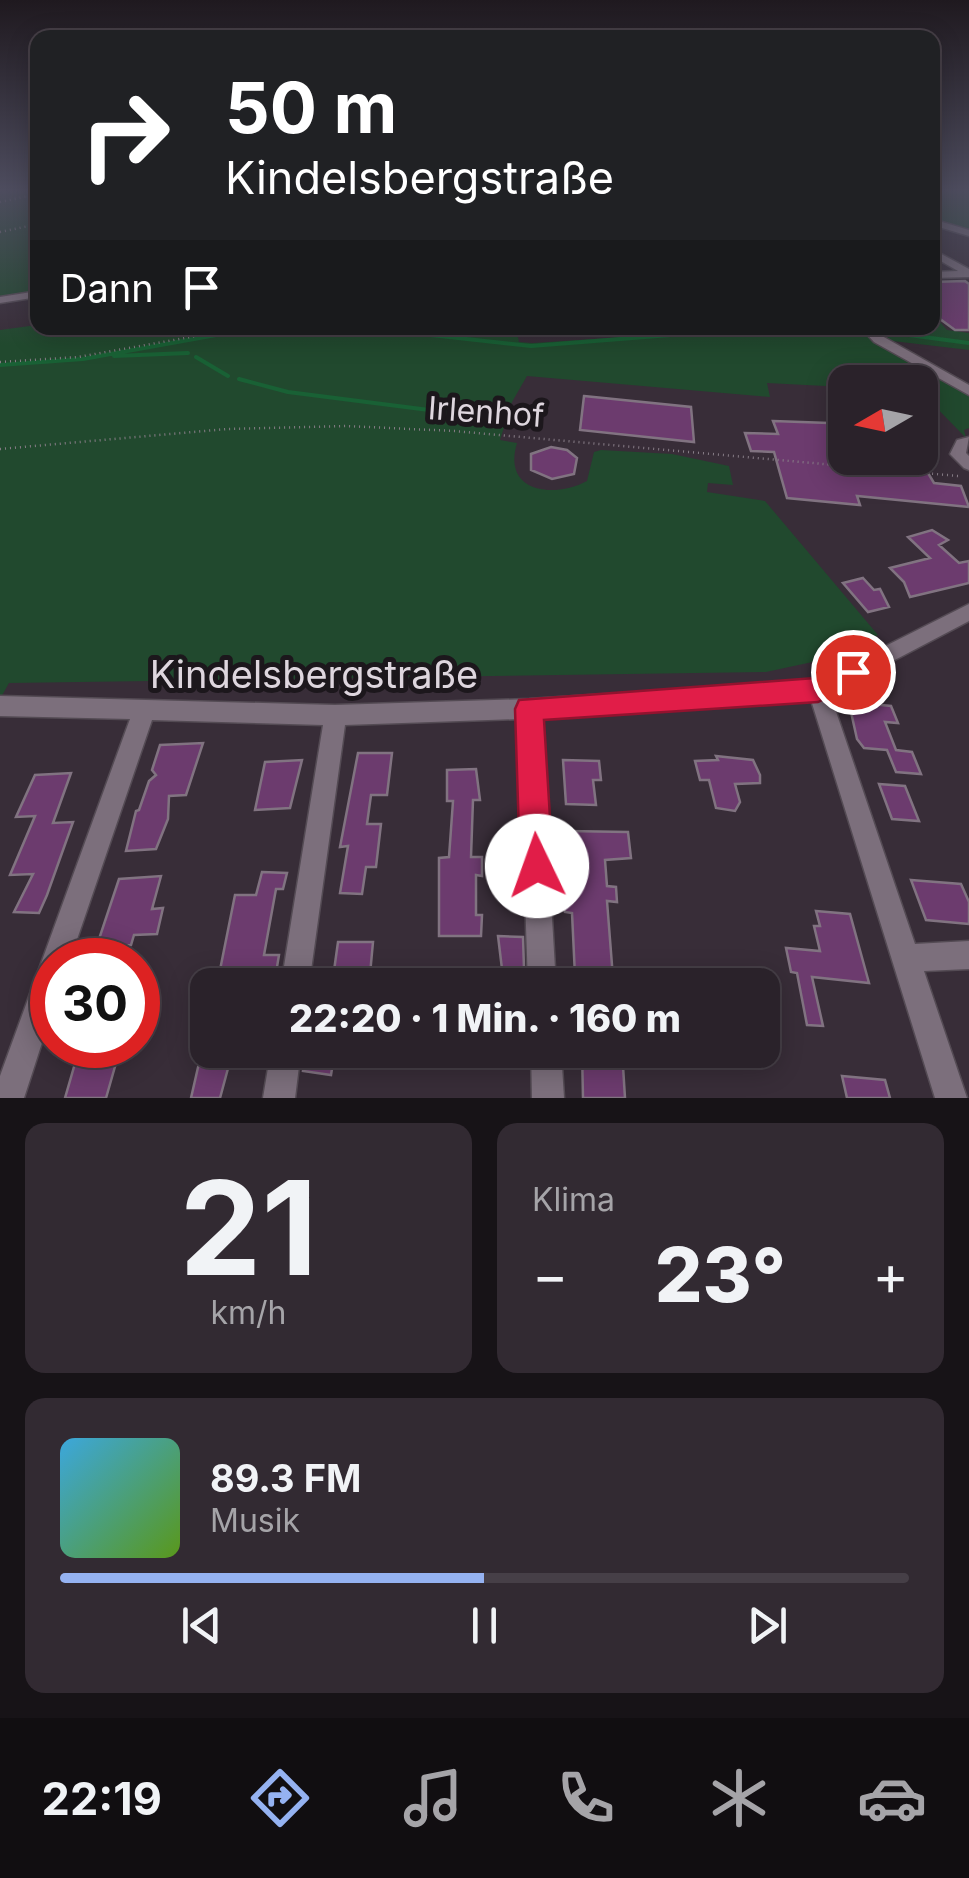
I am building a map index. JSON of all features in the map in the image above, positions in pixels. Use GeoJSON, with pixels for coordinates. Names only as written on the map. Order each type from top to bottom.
{"type":"FeatureCollection","features":[{"type":"Feature","properties":{"kind":"street"},"geometry":{"type":"LineString","coordinates":[[940,257],[969,273]]}},
{"type":"Feature","properties":{"kind":"street"},"geometry":{"type":"LineString","coordinates":[[940,275],[969,273]]}},
{"type":"Feature","properties":{"kind":"street"},"geometry":{"type":"LineString","coordinates":[[0,300],[30,295]]}},
{"type":"Feature","properties":{"kind":"street"},"geometry":{"type":"LineString","coordinates":[[873,335],[969,392]]}},
{"type":"Feature","properties":{"kind":"street"},"geometry":{"type":"LineString","coordinates":[[952,380],[969,378]]}},
{"type":"Feature","properties":{"kind":"street"},"geometry":{"type":"LineString","coordinates":[[969,442],[962,443],[958,454],[969,465]]}},
{"type":"Feature","properties":{"kind":"street","name":"Kindelsbergstraße"},"geometry":{"type":"LineString","coordinates":[[0,706],[335,715],[529,709],[818,690],[969,612]]}},
{"type":"Feature","properties":{"kind":"street"},"geometry":{"type":"LineString","coordinates":[[818,690],[951,1098]]}},
{"type":"Feature","properties":{"kind":"street"},"geometry":{"type":"LineString","coordinates":[[529,709],[541,968]]}},
{"type":"Feature","properties":{"kind":"street"},"geometry":{"type":"LineString","coordinates":[[64,938],[144,712]]}},
{"type":"Feature","properties":{"kind":"street"},"geometry":{"type":"LineString","coordinates":[[298,968],[335,715]]}},
{"type":"Feature","properties":{"kind":"street"},"geometry":{"type":"LineString","coordinates":[[907,958],[969,955]]}},
{"type":"Feature","properties":{"kind":"street"},"geometry":{"type":"LineString","coordinates":[[8,1098],[30,1034]]}},
{"type":"Feature","properties":{"kind":"street"},"geometry":{"type":"LineString","coordinates":[[278,1098],[283,1068]]}},
{"type":"Feature","properties":{"kind":"street"},"geometry":{"type":"LineString","coordinates":[[547,1068],[548,1098]]}},
{"type":"Feature","properties":{"kind":"path"},"geometry":{"type":"LineString","coordinates":[[0,362],[78,357],[201,335]]}},
{"type":"Feature","properties":{"kind":"path","name":"Irlenhof"},"geometry":{"type":"LineString","coordinates":[[0,449],[228,429],[346,426],[454,431],[969,477]]}},
{"type":"Feature","properties":{"kind":"green space"},"geometry":{"type":"Polygon","coordinates":[[[0,242],[30,242],[30,297],[0,302],[0,242]]]}},
{"type":"Feature","properties":{"kind":"green space"},"geometry":{"type":"Polygon","coordinates":[[[940,322],[947,330],[969,333],[969,350],[884,340],[879,335],[940,335],[940,322]]]}},
{"type":"Feature","properties":{"kind":"green space"},"geometry":{"type":"Polygon","coordinates":[[[30,326],[30,335],[518,335],[519,342],[533,343],[654,335],[867,335],[916,365],[828,365],[828,386],[767,383],[770,397],[527,376],[512,402],[500,440],[517,443],[517,472],[534,487],[560,490],[587,481],[594,452],[601,450],[672,454],[729,466],[733,485],[708,483],[707,492],[765,501],[878,635],[817,661],[766,672],[9,683],[0,699],[0,330],[30,326]]]}},
{"type":"Feature","properties":{"kind":"green space"},"geometry":{"type":"Polygon","coordinates":[[[938,377],[969,395],[966,438],[938,409],[938,377]]]}},
{"type":"Feature","properties":{"kind":"building"},"geometry":{"type":"Polygon","coordinates":[[[940,282],[969,284],[969,330],[955,330],[940,319],[940,282]]]}},
{"type":"Feature","properties":{"kind":"building"},"geometry":{"type":"Polygon","coordinates":[[[584,396],[691,407],[694,442],[580,430],[584,396]]]}},
{"type":"Feature","properties":{"kind":"building"},"geometry":{"type":"Polygon","coordinates":[[[773,421],[828,423],[828,475],[929,475],[934,483],[961,486],[969,507],[857,496],[860,505],[787,498],[774,452],[751,451],[745,433],[778,434],[773,421]]]}},
{"type":"Feature","properties":{"kind":"building"},"geometry":{"type":"Polygon","coordinates":[[[551,447],[567,450],[577,458],[574,474],[552,479],[531,470],[531,454],[551,447]]]}},
{"type":"Feature","properties":{"kind":"building"},"geometry":{"type":"Polygon","coordinates":[[[932,530],[948,540],[939,545],[959,563],[969,561],[969,583],[910,597],[904,582],[890,568],[930,558],[908,537],[932,530]]]}},
{"type":"Feature","properties":{"kind":"building"},"geometry":{"type":"Polygon","coordinates":[[[863,578],[874,590],[880,589],[889,607],[868,612],[843,583],[863,578]]]}},
{"type":"Feature","properties":{"kind":"building"},"geometry":{"type":"Polygon","coordinates":[[[862,681],[872,704],[891,706],[898,723],[885,722],[896,750],[912,752],[921,774],[896,772],[887,750],[864,748],[857,739],[849,703],[858,703],[851,687],[862,681]]]}},
{"type":"Feature","properties":{"kind":"building"},"geometry":{"type":"Polygon","coordinates":[[[203,743],[186,795],[169,796],[168,819],[156,849],[126,851],[136,811],[149,781],[156,775],[152,770],[160,745],[203,743]]]}},
{"type":"Feature","properties":{"kind":"building"},"geometry":{"type":"Polygon","coordinates":[[[358,753],[392,753],[387,795],[371,795],[367,824],[381,824],[376,867],[366,867],[362,894],[340,893],[348,846],[340,847],[358,753]]]}},
{"type":"Feature","properties":{"kind":"building"},"geometry":{"type":"Polygon","coordinates":[[[716,756],[753,760],[760,775],[760,783],[735,784],[740,802],[735,811],[716,808],[709,780],[700,780],[695,761],[718,760],[716,756]]]}},
{"type":"Feature","properties":{"kind":"building"},"geometry":{"type":"Polygon","coordinates":[[[302,760],[290,808],[255,810],[265,762],[302,760]]]}},
{"type":"Feature","properties":{"kind":"building"},"geometry":{"type":"Polygon","coordinates":[[[563,760],[599,761],[601,780],[593,780],[596,805],[566,804],[563,760]]]}},
{"type":"Feature","properties":{"kind":"building"},"geometry":{"type":"Polygon","coordinates":[[[476,769],[480,800],[473,800],[471,857],[482,857],[482,876],[476,875],[476,915],[482,915],[481,936],[439,936],[439,858],[449,857],[453,801],[447,801],[447,770],[476,769]]]}},
{"type":"Feature","properties":{"kind":"building"},"geometry":{"type":"Polygon","coordinates":[[[71,773],[53,823],[73,822],[47,895],[39,913],[14,912],[33,874],[10,875],[35,816],[16,817],[35,775],[71,773]]]}},
{"type":"Feature","properties":{"kind":"building"},"geometry":{"type":"Polygon","coordinates":[[[879,784],[905,786],[919,821],[892,819],[879,784]]]}},
{"type":"Feature","properties":{"kind":"building"},"geometry":{"type":"Polygon","coordinates":[[[567,831],[628,832],[631,858],[605,860],[607,886],[616,887],[617,902],[607,901],[612,968],[575,968],[572,913],[565,912],[564,897],[573,898],[567,831]]]}},
{"type":"Feature","properties":{"kind":"building"},"geometry":{"type":"Polygon","coordinates":[[[262,872],[287,873],[283,889],[276,889],[264,955],[279,955],[277,968],[220,968],[235,895],[256,895],[262,872]]]}},
{"type":"Feature","properties":{"kind":"building"},"geometry":{"type":"Polygon","coordinates":[[[161,876],[152,909],[163,908],[157,934],[99,938],[119,879],[161,876]]]}},
{"type":"Feature","properties":{"kind":"building"},"geometry":{"type":"Polygon","coordinates":[[[911,880],[961,884],[969,902],[969,924],[926,920],[911,880]]]}},
{"type":"Feature","properties":{"kind":"building"},"geometry":{"type":"Polygon","coordinates":[[[816,911],[850,914],[869,983],[812,977],[823,1026],[807,1025],[797,973],[791,972],[786,948],[820,951],[814,926],[820,926],[816,911]]]}},
{"type":"Feature","properties":{"kind":"building"},"geometry":{"type":"Polygon","coordinates":[[[498,936],[523,937],[524,968],[502,968],[498,936]]]}},
{"type":"Feature","properties":{"kind":"building"},"geometry":{"type":"Polygon","coordinates":[[[338,942],[373,942],[371,968],[334,968],[338,942]]]}},
{"type":"Feature","properties":{"kind":"building"},"geometry":{"type":"Polygon","coordinates":[[[74,1068],[115,1068],[106,1098],[65,1098],[74,1068]]]}},
{"type":"Feature","properties":{"kind":"building"},"geometry":{"type":"Polygon","coordinates":[[[198,1068],[228,1068],[220,1098],[191,1098],[198,1068]]]}},
{"type":"Feature","properties":{"kind":"building"},"geometry":{"type":"Polygon","coordinates":[[[303,1068],[332,1068],[331,1075],[303,1071],[303,1068]]]}},
{"type":"Feature","properties":{"kind":"building"},"geometry":{"type":"Polygon","coordinates":[[[582,1068],[623,1068],[625,1098],[583,1098],[582,1068]]]}},
{"type":"Feature","properties":{"kind":"building"},"geometry":{"type":"Polygon","coordinates":[[[842,1076],[885,1080],[890,1098],[847,1098],[842,1076]]]}},
{"type":"Feature","properties":{"kind":"waterway"},"geometry":{"type":"LineString","coordinates":[[0,365],[83,359],[216,335]]}},
{"type":"Feature","properties":{"kind":"waterway"},"geometry":{"type":"LineString","coordinates":[[431,335],[531,346],[671,335]]}},
{"type":"Feature","properties":{"kind":"waterway"},"geometry":{"type":"LineString","coordinates":[[909,335],[969,343]]}},
{"type":"Feature","properties":{"kind":"waterway"},"geometry":{"type":"LineString","coordinates":[[114,356],[188,353]]}},
{"type":"Feature","properties":{"kind":"waterway"},"geometry":{"type":"LineString","coordinates":[[196,357],[228,376]]}},
{"type":"Feature","properties":{"kind":"waterway"},"geometry":{"type":"LineString","coordinates":[[239,379],[288,392],[437,411]]}},
{"type":"Feature","properties":{"kind":"route"},"geometry":{"type":"LineString","coordinates":[[537,866],[529,709],[818,690],[853,672]]}}]}
